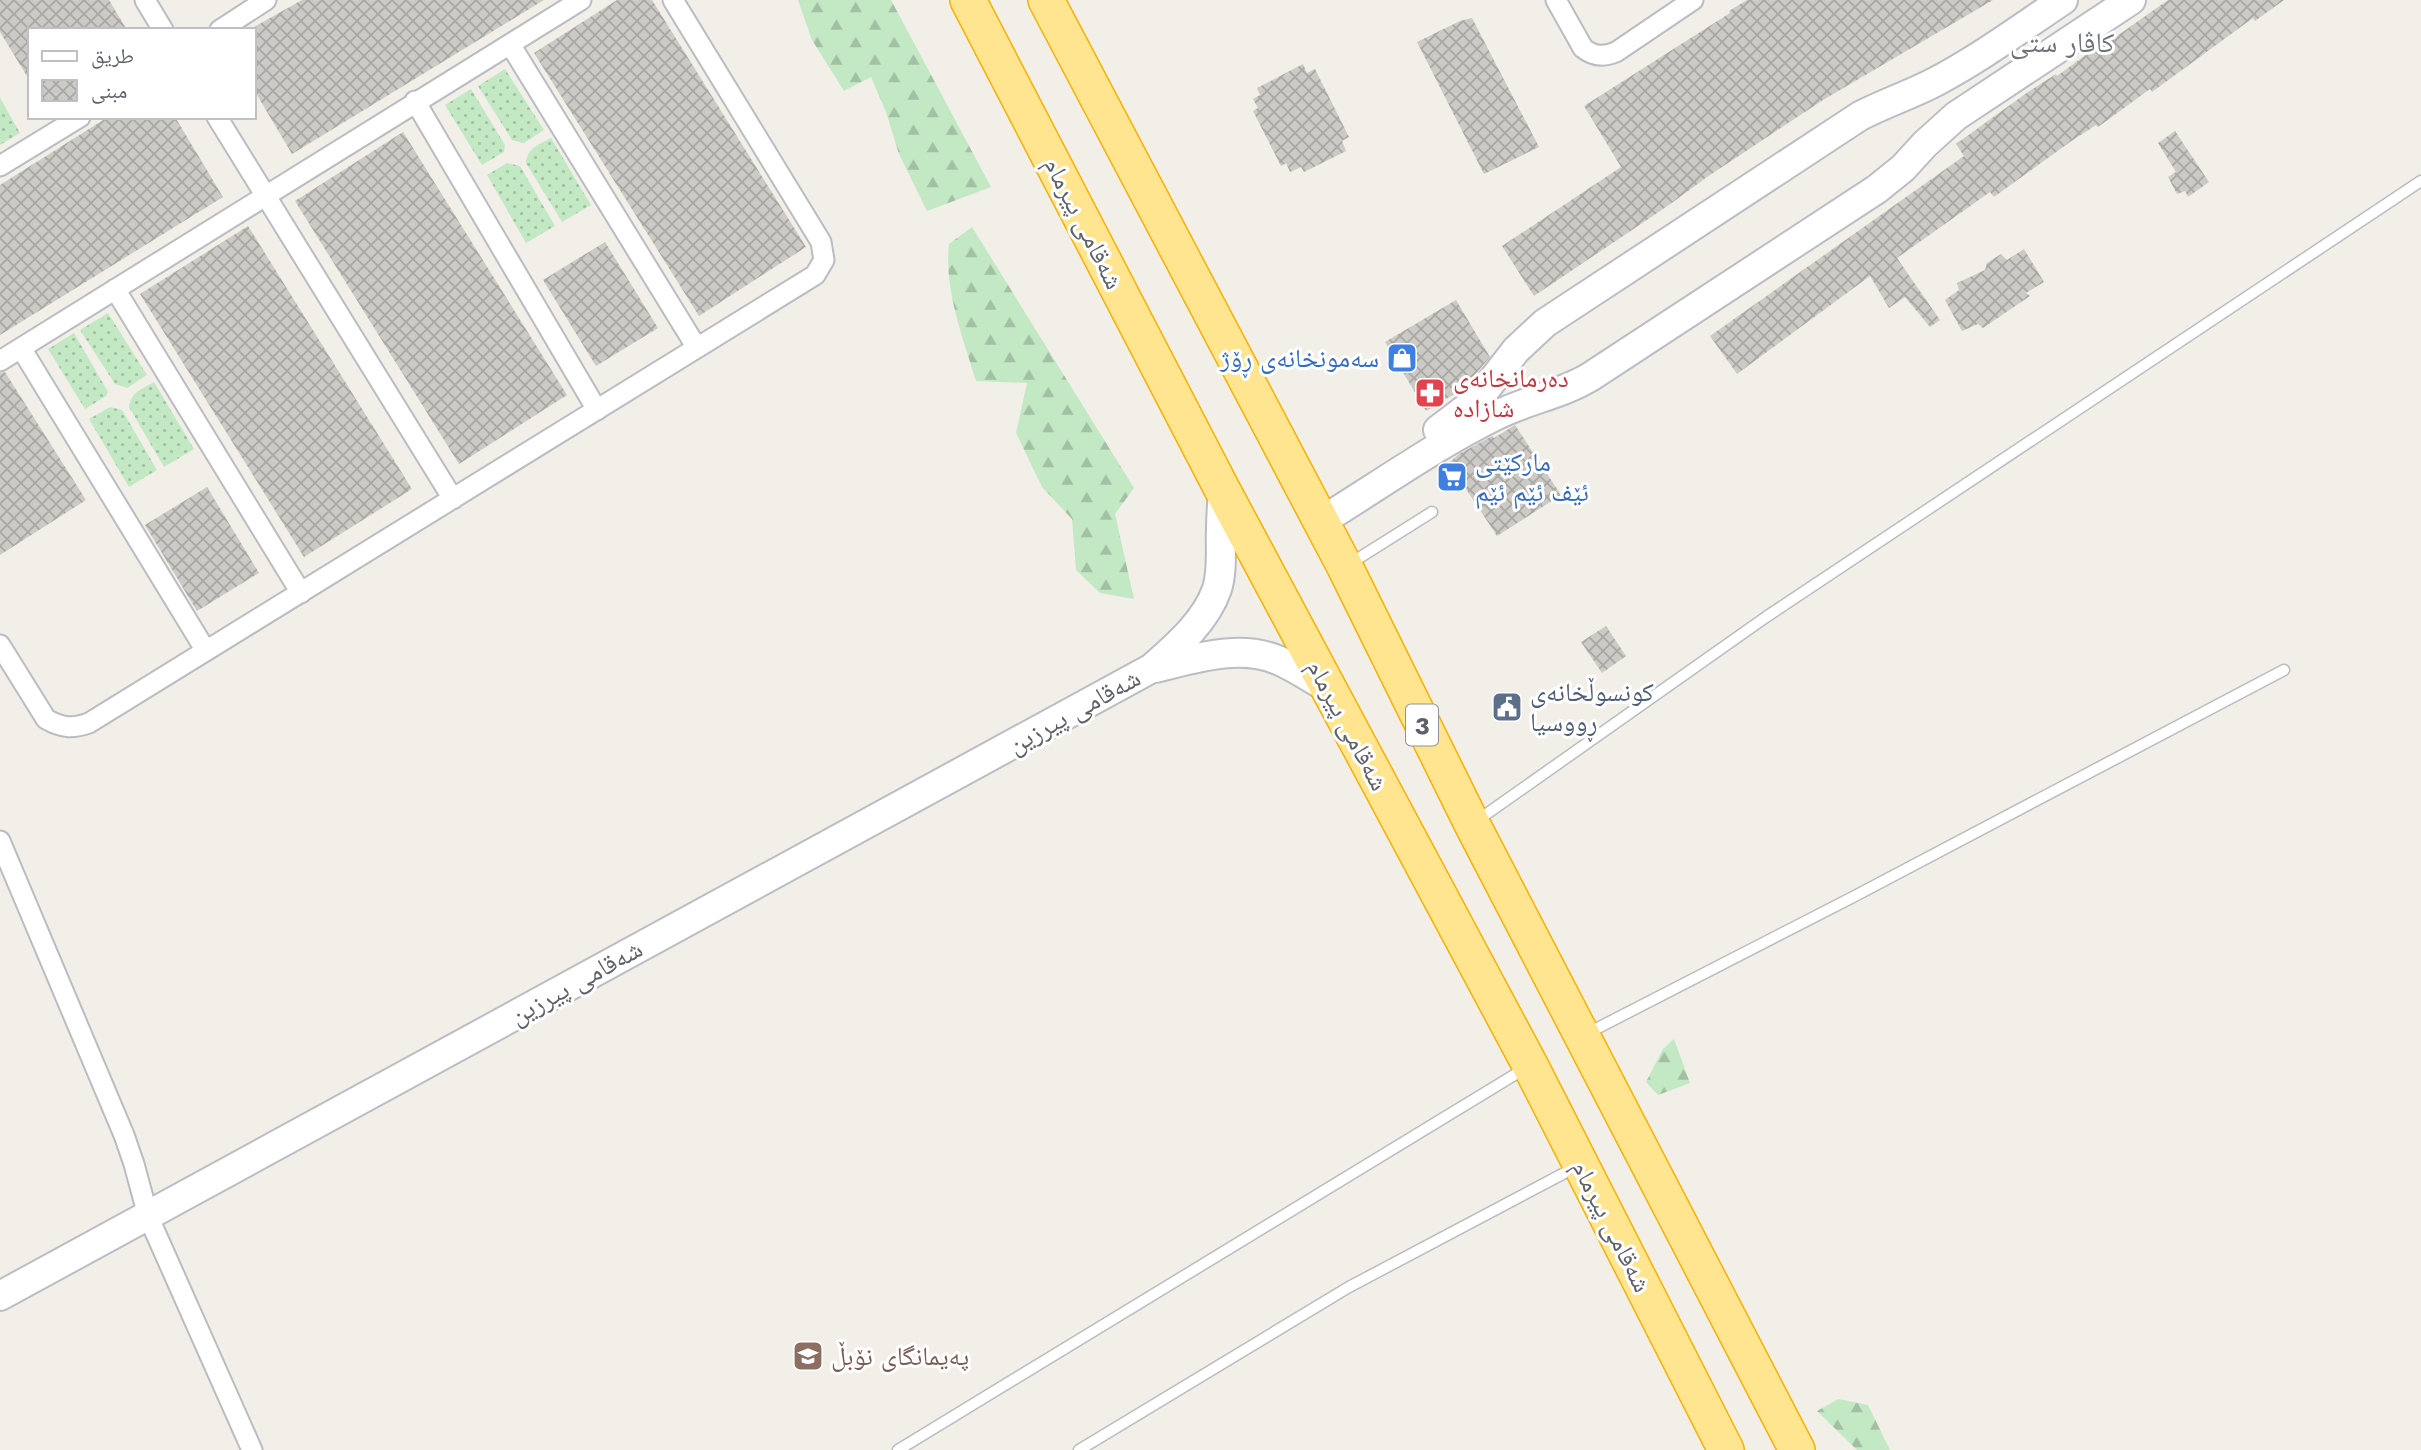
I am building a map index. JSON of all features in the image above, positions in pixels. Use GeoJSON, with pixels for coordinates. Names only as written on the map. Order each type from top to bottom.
{"type":"FeatureCollection","features":[{"type":"Feature","properties":{"kind":"highway","name":"شەقامی پیرمام"},"geometry":{"type":"LineString","coordinates":[[968,0],[1223,491],[1530,1065],[1726,1450]]}},
{"type":"Feature","properties":{"kind":"highway","name":"3"},"geometry":{"type":"LineString","coordinates":[[1046,0],[1345,567],[1472,824],[1797,1450]]}},
{"type":"Feature","properties":{"kind":"street"},"geometry":{"type":"LineString","coordinates":[[145,0],[162,28]]}},
{"type":"Feature","properties":{"kind":"street"},"geometry":{"type":"LineString","coordinates":[[223,28],[266,0]]}},
{"type":"Feature","properties":{"kind":"street"},"geometry":{"type":"LineString","coordinates":[[0,361],[581,0]]}},
{"type":"Feature","properties":{"kind":"street"},"geometry":{"type":"LineString","coordinates":[[0,645],[46,719],[74,729],[89,723],[815,275],[822,266],[825,254],[821,242],[673,0]]}},
{"type":"Feature","properties":{"kind":"street"},"geometry":{"type":"LineString","coordinates":[[1556,0],[1583,48],[1602,56],[1616,52],[1693,0]]}},
{"type":"Feature","properties":{"kind":"street"},"geometry":{"type":"LineString","coordinates":[[1473,416],[1482,394],[1505,362],[1545,323],[1564,309],[1860,116],[1960,68],[2063,0]]}},
{"type":"Feature","properties":{"kind":"street"},"geometry":{"type":"LineString","coordinates":[[1315,513],[1473,416],[1565,390],[1590,377],[1877,189],[1903,168],[1956,116],[2131,0]]}},
{"type":"Feature","properties":{"kind":"street"},"geometry":{"type":"LineString","coordinates":[[510,44],[696,348]]}},
{"type":"Feature","properties":{"kind":"street"},"geometry":{"type":"LineString","coordinates":[[1910,94],[1937,132]]}},
{"type":"Feature","properties":{"kind":"street"},"geometry":{"type":"LineString","coordinates":[[415,101],[597,410]]}},
{"type":"Feature","properties":{"kind":"street"},"geometry":{"type":"LineString","coordinates":[[0,166],[77,119]]}},
{"type":"Feature","properties":{"kind":"street"},"geometry":{"type":"LineString","coordinates":[[218,119],[453,499]]}},
{"type":"Feature","properties":{"kind":"street"},"geometry":{"type":"LineString","coordinates":[[115,289],[301,593]]}},
{"type":"Feature","properties":{"kind":"street"},"geometry":{"type":"LineString","coordinates":[[21,348],[206,651]]}},
{"type":"Feature","properties":{"kind":"street"},"geometry":{"type":"LineString","coordinates":[[1505,362],[1531,401]]}},
{"type":"Feature","properties":{"kind":"street"},"geometry":{"type":"LineString","coordinates":[[1152,668],[1196,624],[1209,607],[1218,588],[1223,491]]}},
{"type":"Feature","properties":{"kind":"street"},"geometry":{"type":"LineString","coordinates":[[1152,668],[1219,654],[1249,654],[1278,660],[1328,688]]}},
{"type":"Feature","properties":{"kind":"street","name":"شەقامی پیرزین"},"geometry":{"type":"LineString","coordinates":[[0,1296],[1152,668]]}},
{"type":"Feature","properties":{"kind":"street"},"geometry":{"type":"LineString","coordinates":[[0,841],[124,1135],[148,1216],[252,1450]]}},
{"type":"Feature","properties":{"kind":"lane"},"geometry":{"type":"LineString","coordinates":[[1472,824],[1766,617],[2421,181]]}},
{"type":"Feature","properties":{"kind":"lane"},"geometry":{"type":"LineString","coordinates":[[1345,567],[1432,512]]}},
{"type":"Feature","properties":{"kind":"lane"},"geometry":{"type":"LineString","coordinates":[[1582,1037],[2284,670]]}},
{"type":"Feature","properties":{"kind":"lane"},"geometry":{"type":"LineString","coordinates":[[898,1450],[1530,1065]]}},
{"type":"Feature","properties":{"kind":"lane"},"geometry":{"type":"LineString","coordinates":[[1079,1450],[1349,1287],[1581,1164]]}},
{"type":"Feature","properties":{"kind":"green space"},"geometry":{"type":"Polygon","coordinates":[[[798,0],[891,0],[991,187],[927,211],[899,154],[886,112],[871,77],[844,91],[812,40],[798,0]]]}},
{"type":"Feature","properties":{"kind":"green space"},"geometry":{"type":"Polygon","coordinates":[[[505,69],[544,130],[524,143],[512,140],[478,86],[505,69]]]}},
{"type":"Feature","properties":{"kind":"green space"},"geometry":{"type":"Polygon","coordinates":[[[471,89],[505,145],[504,152],[482,165],[445,105],[471,89]]]}},
{"type":"Feature","properties":{"kind":"green space"},"geometry":{"type":"Polygon","coordinates":[[[0,98],[20,133],[0,145],[0,98]]]}},
{"type":"Feature","properties":{"kind":"green space"},"geometry":{"type":"Polygon","coordinates":[[[551,138],[591,205],[562,222],[526,163],[531,150],[551,138]]]}},
{"type":"Feature","properties":{"kind":"green space"},"geometry":{"type":"Polygon","coordinates":[[[507,163],[520,166],[555,226],[526,243],[487,175],[507,163]]]}},
{"type":"Feature","properties":{"kind":"green space"},"geometry":{"type":"Polygon","coordinates":[[[972,227],[1134,488],[1115,514],[1134,599],[1100,593],[1076,570],[1072,519],[1042,487],[1016,433],[1027,383],[976,381],[956,314],[948,262],[949,244],[972,227]]]}},
{"type":"Feature","properties":{"kind":"green space"},"geometry":{"type":"Polygon","coordinates":[[[108,313],[147,375],[127,388],[115,384],[80,330],[108,313]]]}},
{"type":"Feature","properties":{"kind":"green space"},"geometry":{"type":"Polygon","coordinates":[[[74,333],[108,392],[85,409],[48,349],[74,333]]]}},
{"type":"Feature","properties":{"kind":"green space"},"geometry":{"type":"Polygon","coordinates":[[[154,382],[194,449],[164,467],[129,407],[135,394],[154,382]]]}},
{"type":"Feature","properties":{"kind":"green space"},"geometry":{"type":"Polygon","coordinates":[[[110,407],[122,410],[157,470],[129,487],[89,419],[110,407]]]}},
{"type":"Feature","properties":{"kind":"green space"},"geometry":{"type":"Polygon","coordinates":[[[1674,1039],[1690,1083],[1658,1095],[1646,1082],[1663,1049],[1674,1039]]]}},
{"type":"Feature","properties":{"kind":"green space"},"geometry":{"type":"Polygon","coordinates":[[[1838,1399],[1868,1405],[1890,1450],[1857,1450],[1817,1411],[1838,1399]]]}},
{"type":"Feature","properties":{"kind":"building"},"geometry":{"type":"Polygon","coordinates":[[[0,0],[109,0],[126,28],[28,28],[28,78],[0,32],[0,0]]]}},
{"type":"Feature","properties":{"kind":"building"},"geometry":{"type":"Polygon","coordinates":[[[302,0],[544,0],[292,154],[256,93],[254,27],[302,0]]]}},
{"type":"Feature","properties":{"kind":"building"},"geometry":{"type":"Polygon","coordinates":[[[617,0],[652,0],[806,247],[699,316],[534,53],[617,0]]]}},
{"type":"Feature","properties":{"kind":"building"},"geometry":{"type":"Polygon","coordinates":[[[1747,0],[1993,0],[1823,100],[1534,296],[1502,246],[1621,167],[1584,106],[1747,0]]]}},
{"type":"Feature","properties":{"kind":"building"},"geometry":{"type":"Polygon","coordinates":[[[2168,0],[2284,0],[2255,21],[2253,18],[2152,92],[2150,89],[2098,127],[2096,125],[2070,142],[1994,197],[1990,192],[1897,258],[1940,320],[1930,327],[1905,297],[1889,308],[1870,276],[1737,374],[1710,336],[1964,156],[1956,144],[2028,92],[2056,74],[2057,76],[2168,0]]]}},
{"type":"Feature","properties":{"kind":"building"},"geometry":{"type":"Polygon","coordinates":[[[1472,18],[1539,147],[1484,174],[1417,42],[1472,18]]]}},
{"type":"Feature","properties":{"kind":"building"},"geometry":{"type":"Polygon","coordinates":[[[1303,64],[1307,73],[1315,69],[1349,137],[1342,141],[1346,151],[1304,172],[1301,167],[1290,172],[1286,163],[1281,166],[1253,111],[1258,108],[1253,99],[1260,95],[1257,88],[1303,64]]]}},
{"type":"Feature","properties":{"kind":"building"},"geometry":{"type":"Polygon","coordinates":[[[105,119],[176,119],[223,197],[0,335],[0,185],[105,119]]]}},
{"type":"Feature","properties":{"kind":"building"},"geometry":{"type":"Polygon","coordinates":[[[2175,131],[2209,182],[2188,197],[2185,191],[2177,194],[2168,177],[2176,172],[2158,143],[2175,131]]]}},
{"type":"Feature","properties":{"kind":"building"},"geometry":{"type":"Polygon","coordinates":[[[403,132],[567,395],[459,464],[295,201],[403,132]]]}},
{"type":"Feature","properties":{"kind":"building"},"geometry":{"type":"Polygon","coordinates":[[[248,226],[412,489],[304,557],[140,294],[248,226]]]}},
{"type":"Feature","properties":{"kind":"building"},"geometry":{"type":"Polygon","coordinates":[[[605,242],[658,328],[596,366],[543,280],[605,242]]]}},
{"type":"Feature","properties":{"kind":"building"},"geometry":{"type":"Polygon","coordinates":[[[2024,249],[2044,282],[2026,293],[2030,296],[1983,328],[1978,324],[1962,331],[1945,300],[1959,290],[1957,283],[1985,270],[1987,263],[2001,254],[2007,260],[2024,249]]]}},
{"type":"Feature","properties":{"kind":"building"},"geometry":{"type":"Polygon","coordinates":[[[1456,300],[1490,357],[1464,388],[1426,411],[1385,342],[1456,300]]]}},
{"type":"Feature","properties":{"kind":"building"},"geometry":{"type":"Polygon","coordinates":[[[5,372],[86,500],[0,555],[0,373],[5,372]]]}},
{"type":"Feature","properties":{"kind":"building"},"geometry":{"type":"Polygon","coordinates":[[[1515,425],[1561,495],[1497,536],[1449,463],[1459,454],[1515,425]]]}},
{"type":"Feature","properties":{"kind":"building"},"geometry":{"type":"Polygon","coordinates":[[[207,487],[259,573],[197,611],[145,525],[207,487]]]}},
{"type":"Feature","properties":{"kind":"building"},"geometry":{"type":"Polygon","coordinates":[[[1606,626],[1626,656],[1602,673],[1581,642],[1606,626]]]}},
{"type":"Feature","properties":{"kind":"place","name":"سەمونخانەی ڕۆژ"},"geometry":{"type":"Point","coordinates":[1402,358]}},
{"type":"Feature","properties":{"kind":"place","name":"دەرمانخانەی شازادە"},"geometry":{"type":"Point","coordinates":[1430,393]}},
{"type":"Feature","properties":{"kind":"place","name":"مارکێتی ئێف ئێم ئێم"},"geometry":{"type":"Point","coordinates":[1452,477]}},
{"type":"Feature","properties":{"kind":"place","name":"کونسوڵخانەی ڕووسیا"},"geometry":{"type":"Point","coordinates":[1507,707]}},
{"type":"Feature","properties":{"kind":"place","name":"پەیمانگای نۆبڵ"},"geometry":{"type":"Point","coordinates":[808,1356]}},
{"type":"Feature","properties":{"kind":"district","name":"کاڤار ستی"},"geometry":{"type":"Point","coordinates":[2062,42]}}]}
